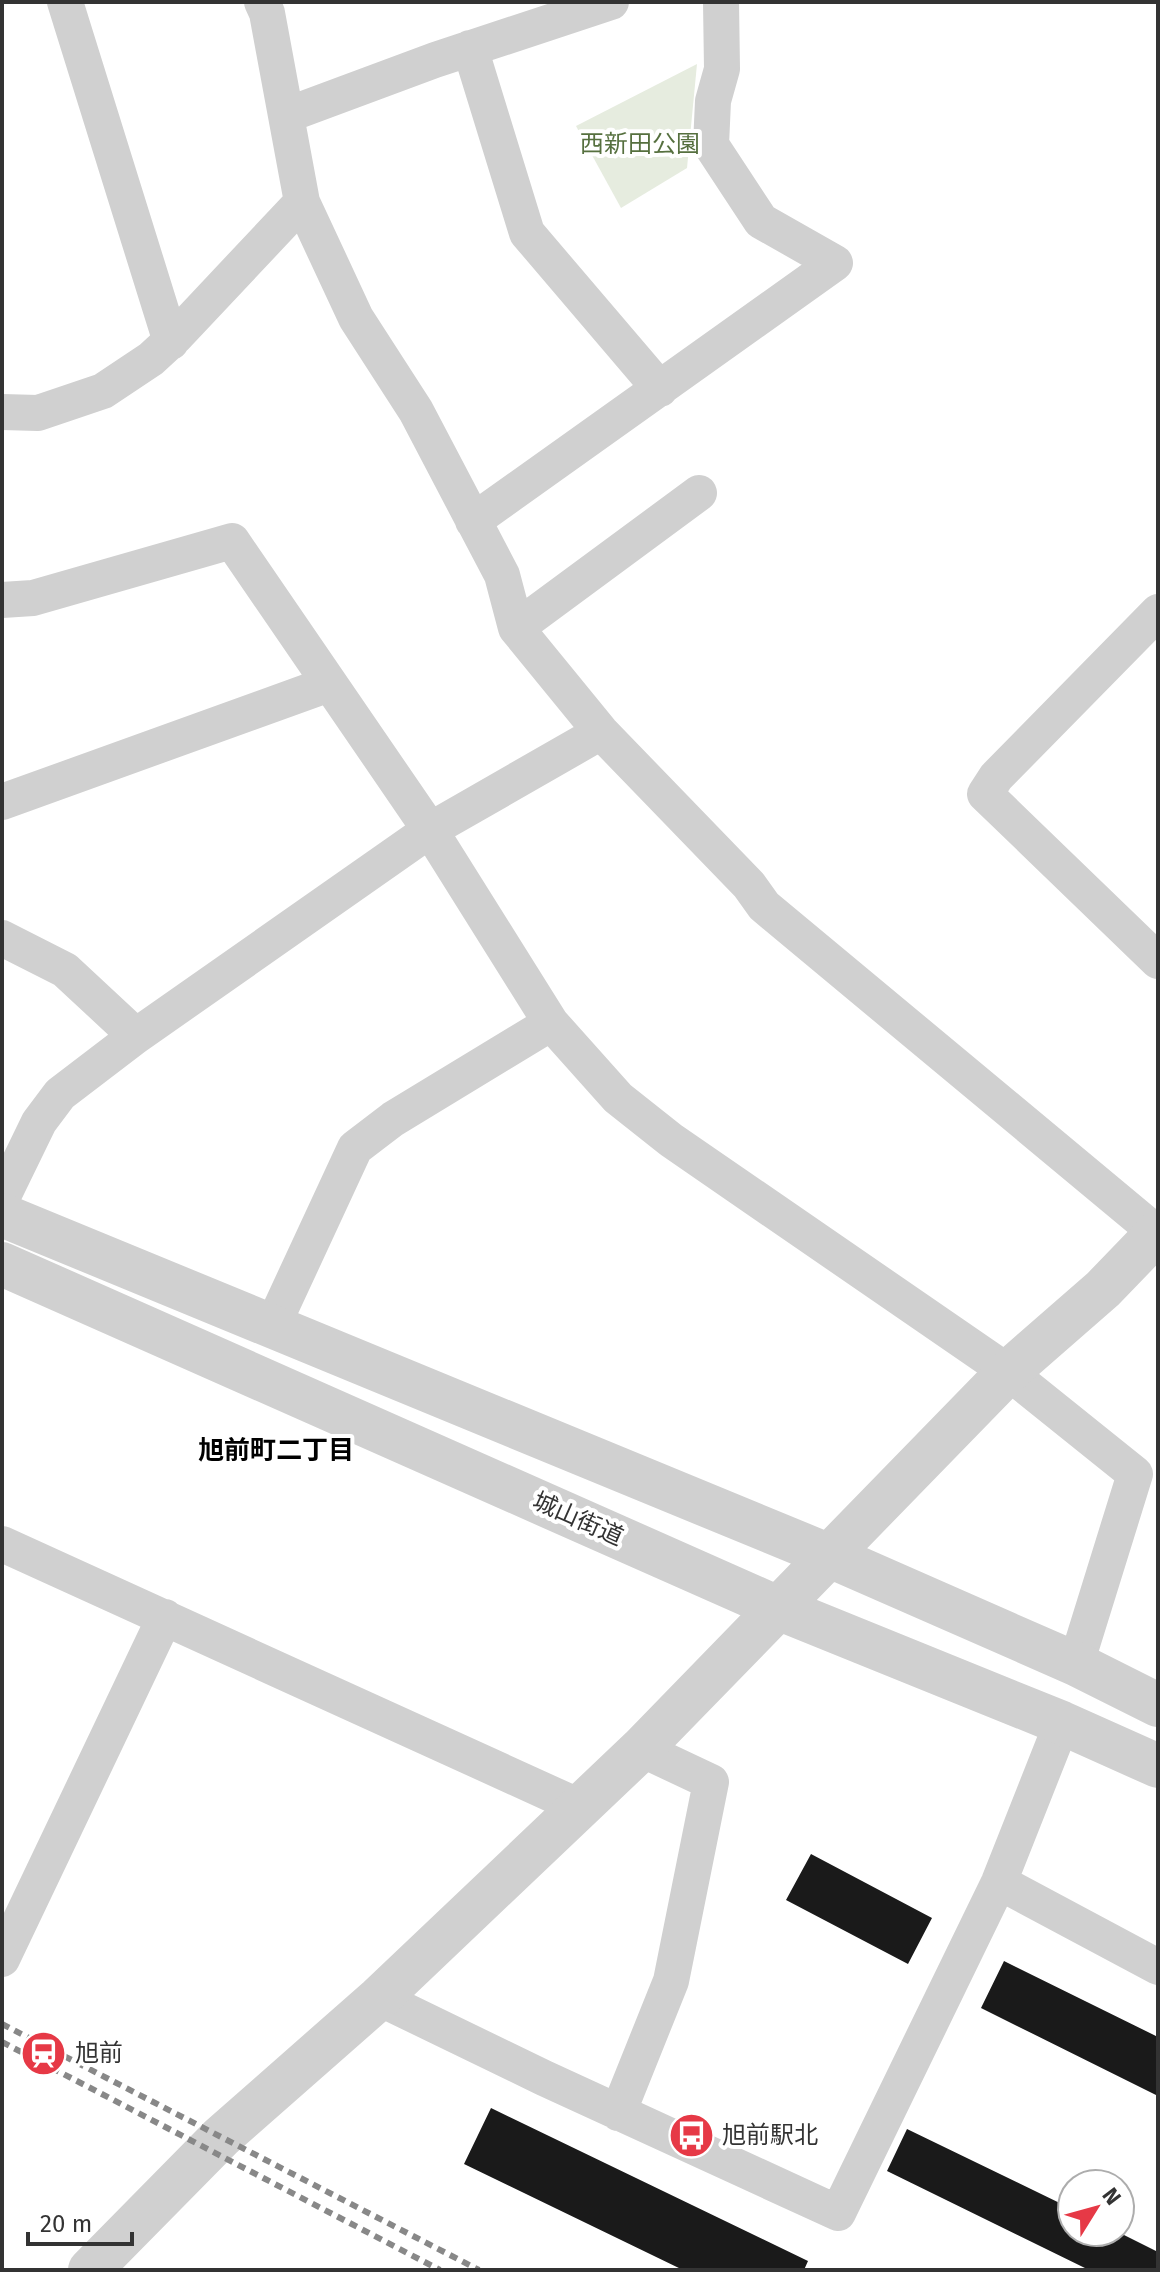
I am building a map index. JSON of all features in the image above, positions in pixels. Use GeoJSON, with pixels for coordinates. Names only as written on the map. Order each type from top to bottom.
{"type":"FeatureCollection","features":[{"type":"Feature","properties":{"kind":"street"},"geometry":{"type":"LineString","coordinates":[[65,2],[171,342]]}},
{"type":"Feature","properties":{"kind":"street"},"geometry":{"type":"LineString","coordinates":[[90,2270],[221,2137],[379,1998],[641,1749],[1008,1372],[1103,1289],[1158,1233],[764,906],[749,885],[601,732],[516,628],[502,575],[416,411],[356,318],[302,202],[267,13],[262,2]]}},
{"type":"Feature","properties":{"kind":"street"},"geometry":{"type":"LineString","coordinates":[[287,115],[470,48],[611,2]]}},
{"type":"Feature","properties":{"kind":"street"},"geometry":{"type":"LineString","coordinates":[[473,521],[835,263],[761,221],[711,145],[713,101],[722,69],[721,2]]}},
{"type":"Feature","properties":{"kind":"street"},"geometry":{"type":"LineString","coordinates":[[470,48],[527,233],[660,389]]}},
{"type":"Feature","properties":{"kind":"street"},"geometry":{"type":"LineString","coordinates":[[2,412],[38,413],[103,391],[151,359],[171,342],[302,202]]}},
{"type":"Feature","properties":{"kind":"street"},"geometry":{"type":"LineString","coordinates":[[516,628],[699,493]]}},
{"type":"Feature","properties":{"kind":"street"},"geometry":{"type":"LineString","coordinates":[[2,600],[33,598],[232,541],[430,830],[551,1023],[618,1098],[671,1140],[1008,1372],[1135,1474],[1076,1664]]}},
{"type":"Feature","properties":{"kind":"street"},"geometry":{"type":"LineString","coordinates":[[1158,612],[996,777],[985,794],[1158,961]]}},
{"type":"Feature","properties":{"kind":"street"},"geometry":{"type":"LineString","coordinates":[[2,802],[329,684]]}},
{"type":"Feature","properties":{"kind":"street"},"geometry":{"type":"LineString","coordinates":[[2,1198],[39,1122],[60,1094],[136,1036],[430,830],[601,732]]}},
{"type":"Feature","properties":{"kind":"street"},"geometry":{"type":"LineString","coordinates":[[2,938],[65,970],[136,1036]]}},
{"type":"Feature","properties":{"kind":"street"},"geometry":{"type":"LineString","coordinates":[[272,1327],[355,1148],[393,1119],[551,1023]]}},
{"type":"Feature","properties":{"kind":"street"},"geometry":{"type":"LineString","coordinates":[[2,1215],[830,1556],[1076,1664],[1158,1705]]}},
{"type":"Feature","properties":{"kind":"street","name":"城山街道"},"geometry":{"type":"LineString","coordinates":[[2,1264],[778,1608],[1062,1723],[1158,1766]]}},
{"type":"Feature","properties":{"kind":"street"},"geometry":{"type":"LineString","coordinates":[[2,1544],[580,1807]]}},
{"type":"Feature","properties":{"kind":"street"},"geometry":{"type":"LineString","coordinates":[[2,1959],[165,1617]]}},
{"type":"Feature","properties":{"kind":"street"},"geometry":{"type":"LineString","coordinates":[[379,1998],[618,2113],[838,2213],[999,1882],[1062,1723]]}},
{"type":"Feature","properties":{"kind":"street"},"geometry":{"type":"LineString","coordinates":[[618,2113],[671,1981],[711,1782],[641,1749]]}},
{"type":"Feature","properties":{"kind":"street"},"geometry":{"type":"LineString","coordinates":[[999,1882],[1158,1967]]}},
{"type":"Feature","properties":{"kind":"green space","name":"西新田公園"},"geometry":{"type":"Polygon","coordinates":[[[697,64],[687,168],[621,208],[576,126],[697,64]]]}},
{"type":"Feature","properties":{"kind":"building"},"geometry":{"type":"Polygon","coordinates":[[[811,1854],[932,1918],[908,1964],[786,1900],[811,1854]]]}},
{"type":"Feature","properties":{"kind":"building"},"geometry":{"type":"Polygon","coordinates":[[[1004,1961],[1158,2037],[1158,2096],[981,2008],[1004,1961]]]}},
{"type":"Feature","properties":{"kind":"building"},"geometry":{"type":"Polygon","coordinates":[[[491,2108],[808,2261],[804,2270],[683,2270],[464,2164],[491,2108]]]}},
{"type":"Feature","properties":{"kind":"building"},"geometry":{"type":"Polygon","coordinates":[[[907,2129],[1056,2201],[1056,2248],[1136,2248],[1136,2241],[1158,2252],[1158,2270],[1089,2270],[887,2171],[907,2129]]]}},
{"type":"Feature","properties":{"kind":"railway"},"geometry":{"type":"LineString","coordinates":[[2,2024],[479,2270]]}},
{"type":"Feature","properties":{"kind":"railway"},"geometry":{"type":"LineString","coordinates":[[2,2042],[440,2270]]}},
{"type":"Feature","properties":{"kind":"place","name":"旭前"},"geometry":{"type":"Point","coordinates":[44,2053]}},
{"type":"Feature","properties":{"kind":"place","name":"旭前駅北"},"geometry":{"type":"Point","coordinates":[691,2135]}},
{"type":"Feature","properties":{"kind":"district","name":"旭前町二丁目"},"geometry":{"type":"Point","coordinates":[276,1450]}}]}
